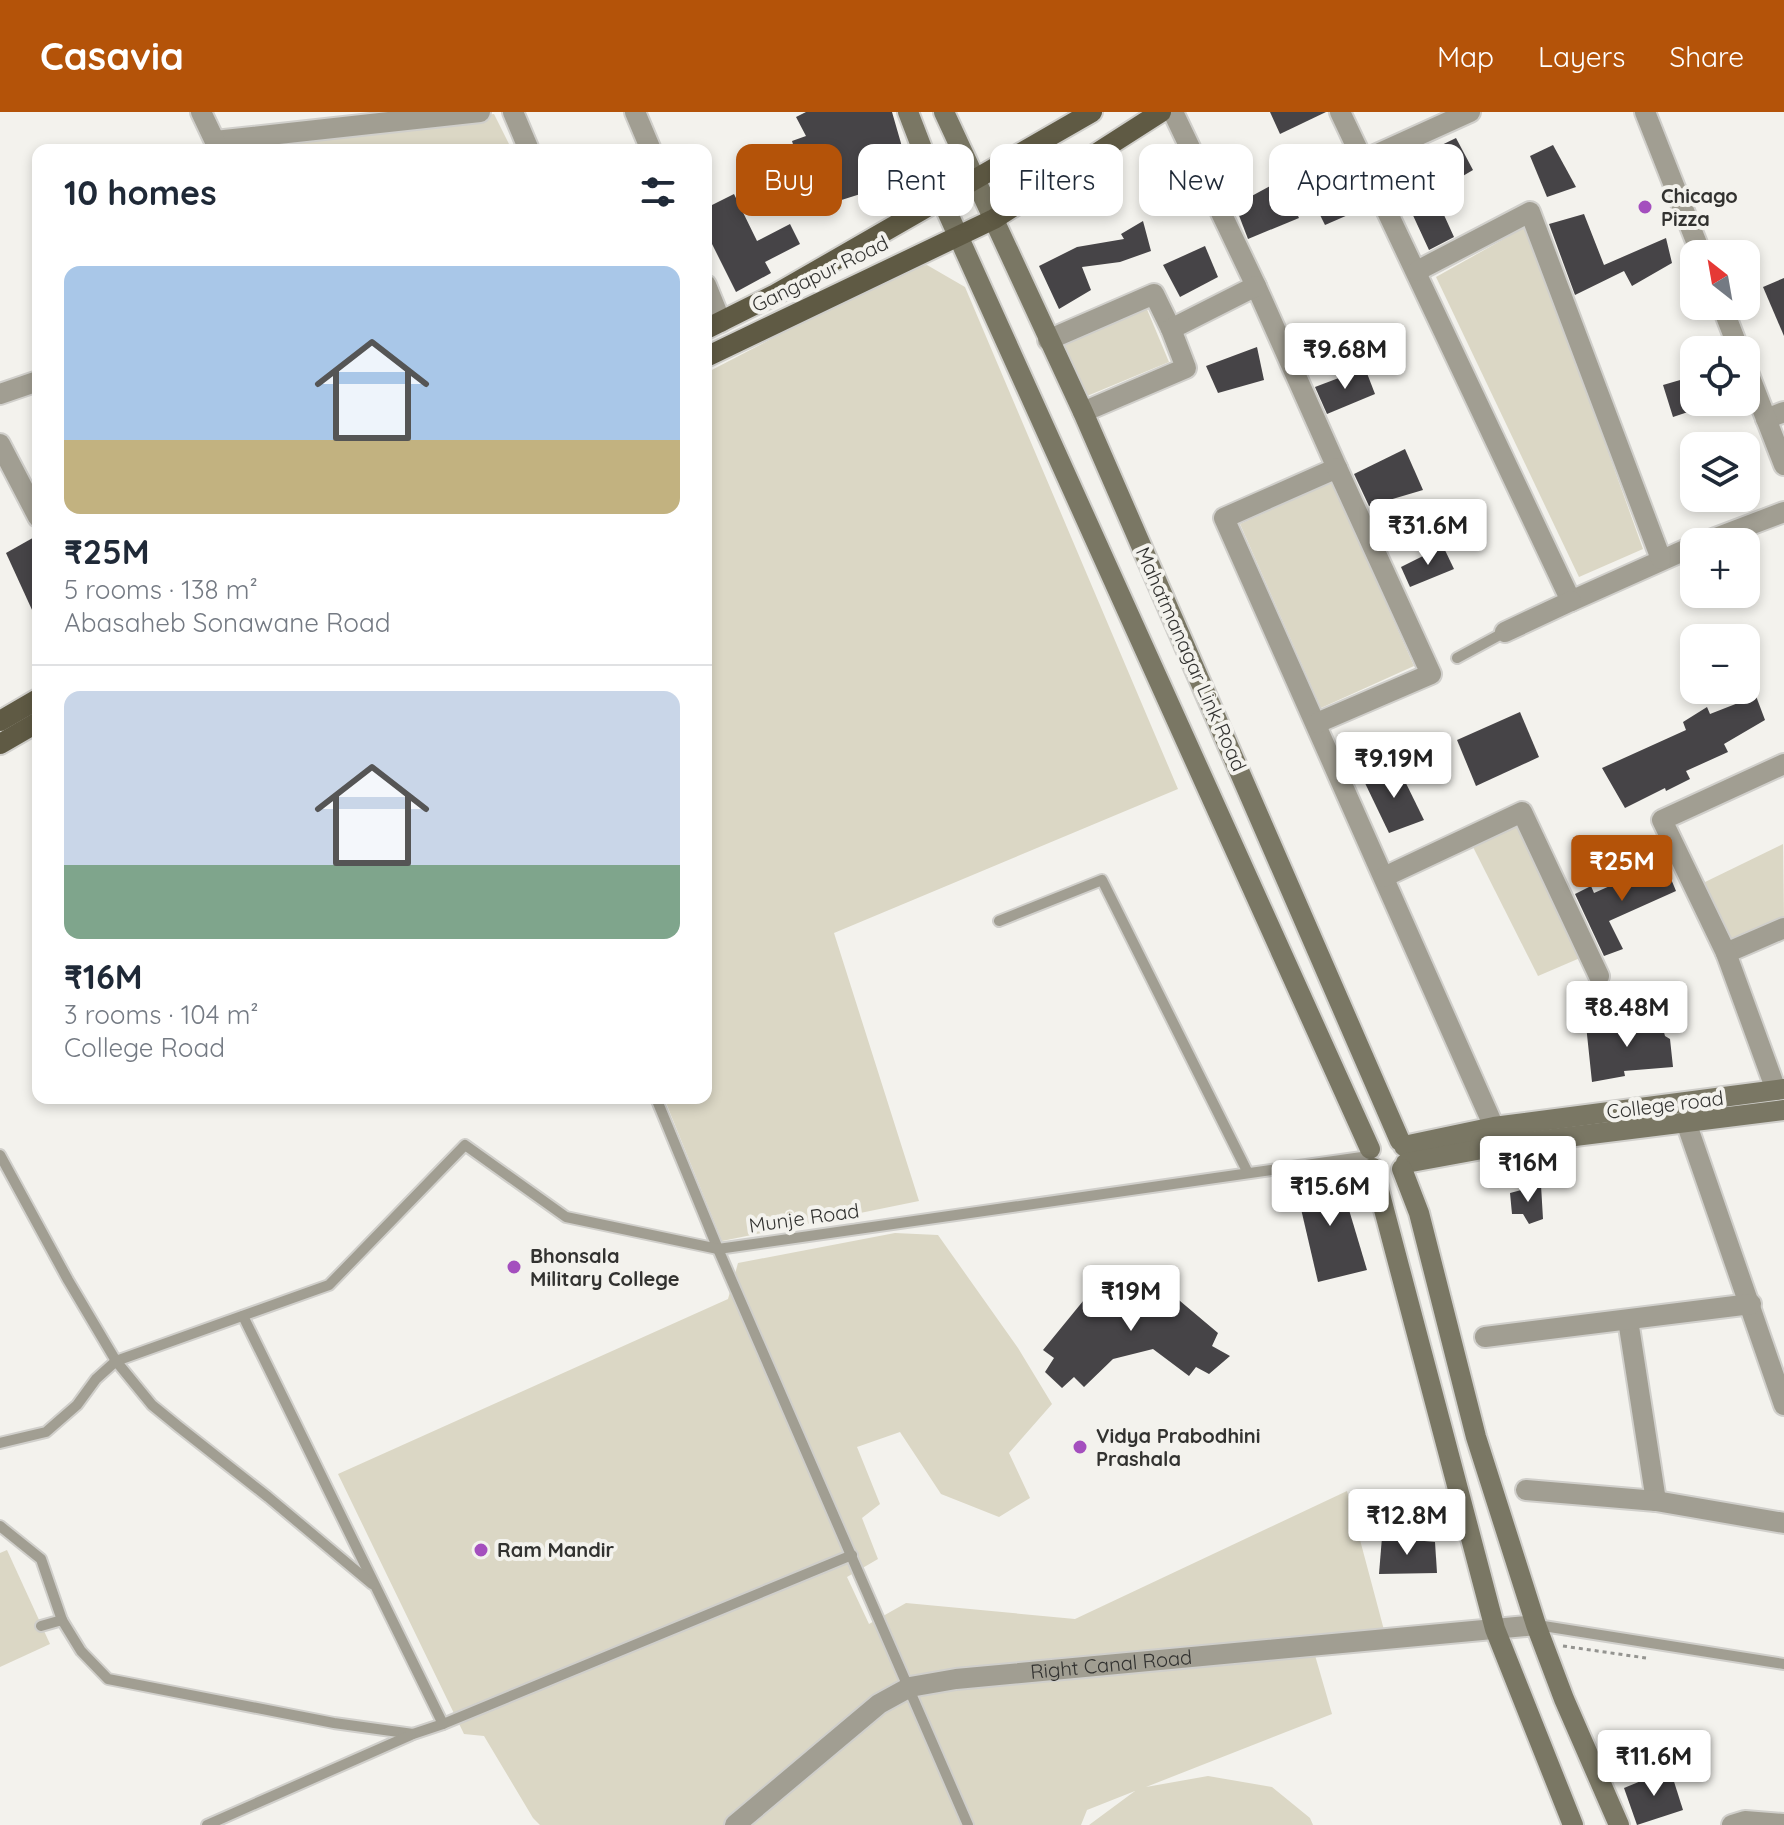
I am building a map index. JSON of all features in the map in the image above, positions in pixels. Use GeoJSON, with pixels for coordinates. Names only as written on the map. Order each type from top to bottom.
{"type":"FeatureCollection","features":[{"type":"Feature","properties":{"kind":"main road","name":"Mahatmanagar Link Road"},"geometry":{"type":"LineString","coordinates":[[908,112],[920,144]]}},
{"type":"Feature","properties":{"kind":"main road","name":"Mahatmanagar Link Road"},"geometry":{"type":"LineString","coordinates":[[944,112],[1083,412],[1403,1155],[1476,1437],[1536,1625],[1564,1699],[1619,1825]]}},
{"type":"Feature","properties":{"kind":"main road","name":"Gangapur Road"},"geometry":{"type":"LineString","coordinates":[[712,354],[994,219],[1161,112]]}},
{"type":"Feature","properties":{"kind":"main road","name":"Gangapur Road"},"geometry":{"type":"LineString","coordinates":[[976,179],[1080,115]]}},
{"type":"Feature","properties":{"kind":"main road","name":"Gangapur Road"},"geometry":{"type":"LineString","coordinates":[[714,326],[776,294],[910,216]]}},
{"type":"Feature","properties":{"kind":"main road","name":"Mahatmanagar Link Road"},"geometry":{"type":"LineString","coordinates":[[949,216],[1371,1157],[1495,1629],[1573,1825]]}},
{"type":"Feature","properties":{"kind":"main road"},"geometry":{"type":"LineString","coordinates":[[0,721],[32,702]]}},
{"type":"Feature","properties":{"kind":"main road"},"geometry":{"type":"LineString","coordinates":[[0,744],[32,725]]}},
{"type":"Feature","properties":{"kind":"main road","name":"College road"},"geometry":{"type":"LineString","coordinates":[[1403,1155],[1494,1127],[1780,1090]]}},
{"type":"Feature","properties":{"kind":"main road","name":"College road"},"geometry":{"type":"LineString","coordinates":[[1403,1155],[1784,1110]]}},
{"type":"Feature","properties":{"kind":"main road"},"geometry":{"type":"LineString","coordinates":[[1383,1137],[1403,1155],[1391,1174],[1378,1172],[1371,1157],[1383,1137]]}},
{"type":"Feature","properties":{"kind":"street"},"geometry":{"type":"LineString","coordinates":[[201,112],[217,144]]}},
{"type":"Feature","properties":{"kind":"street"},"geometry":{"type":"LineString","coordinates":[[225,144],[480,112]]}},
{"type":"Feature","properties":{"kind":"street"},"geometry":{"type":"LineString","coordinates":[[513,112],[526,144]]}},
{"type":"Feature","properties":{"kind":"street"},"geometry":{"type":"LineString","coordinates":[[635,112],[648,144]]}},
{"type":"Feature","properties":{"kind":"street"},"geometry":{"type":"LineString","coordinates":[[1173,112],[1256,286],[1431,674],[1317,723]]}},
{"type":"Feature","properties":{"kind":"street"},"geometry":{"type":"LineString","coordinates":[[1340,112],[1356,144]]}},
{"type":"Feature","properties":{"kind":"street"},"geometry":{"type":"LineString","coordinates":[[1399,144],[1470,112]]}},
{"type":"Feature","properties":{"kind":"street"},"geometry":{"type":"LineString","coordinates":[[1645,112],[1695,240]]}},
{"type":"Feature","properties":{"kind":"street"},"geometry":{"type":"LineString","coordinates":[[1417,271],[1530,212],[1661,559]]}},
{"type":"Feature","properties":{"kind":"street"},"geometry":{"type":"LineString","coordinates":[[1391,216],[1571,601]]}},
{"type":"Feature","properties":{"kind":"street"},"geometry":{"type":"LineString","coordinates":[[1171,329],[1256,286]]}},
{"type":"Feature","properties":{"kind":"street"},"geometry":{"type":"LineString","coordinates":[[1048,340],[1154,294],[1186,368],[1083,412]]}},
{"type":"Feature","properties":{"kind":"street"},"geometry":{"type":"LineString","coordinates":[[0,394],[32,383]]}},
{"type":"Feature","properties":{"kind":"street"},"geometry":{"type":"LineString","coordinates":[[1760,390],[1775,415],[1784,465]]}},
{"type":"Feature","properties":{"kind":"street"},"geometry":{"type":"LineString","coordinates":[[0,444],[32,505]]}},
{"type":"Feature","properties":{"kind":"street"},"geometry":{"type":"LineString","coordinates":[[1337,468],[1224,518],[1494,1127]]}},
{"type":"Feature","properties":{"kind":"street"},"geometry":{"type":"LineString","coordinates":[[1742,528],[1784,512]]}},
{"type":"Feature","properties":{"kind":"street"},"geometry":{"type":"LineString","coordinates":[[1505,632],[1680,552]]}},
{"type":"Feature","properties":{"kind":"street"},"geometry":{"type":"LineString","coordinates":[[1780,1090],[1726,953],[1662,820],[1784,764]]}},
{"type":"Feature","properties":{"kind":"street"},"geometry":{"type":"LineString","coordinates":[[1384,877],[1522,812],[1599,976]]}},
{"type":"Feature","properties":{"kind":"street"},"geometry":{"type":"LineString","coordinates":[[1726,953],[1784,928]]}},
{"type":"Feature","properties":{"kind":"street"},"geometry":{"type":"LineString","coordinates":[[1686,1122],[1784,1405]]}},
{"type":"Feature","properties":{"kind":"street"},"geometry":{"type":"LineString","coordinates":[[1485,1337],[1751,1304]]}},
{"type":"Feature","properties":{"kind":"street"},"geometry":{"type":"LineString","coordinates":[[1628,1320],[1656,1501]]}},
{"type":"Feature","properties":{"kind":"street"},"geometry":{"type":"LineString","coordinates":[[1526,1490],[1656,1501],[1784,1523]]}},
{"type":"Feature","properties":{"kind":"street","name":"Right Canal Road"},"geometry":{"type":"LineString","coordinates":[[735,1825],[879,1704],[910,1687],[956,1679],[1536,1625]]}},
{"type":"Feature","properties":{"kind":"street"},"geometry":{"type":"LineString","coordinates":[[1732,1825],[1745,1821],[1779,1824]]}},
{"type":"Feature","properties":{"kind":"lane"},"geometry":{"type":"LineString","coordinates":[[1457,658],[1505,632]]}},
{"type":"Feature","properties":{"kind":"lane"},"geometry":{"type":"LineString","coordinates":[[999,921],[1102,880],[1248,1173]]}},
{"type":"Feature","properties":{"kind":"lane"},"geometry":{"type":"LineString","coordinates":[[658,1104],[718,1249],[968,1825]]}},
{"type":"Feature","properties":{"kind":"lane"},"geometry":{"type":"LineString","coordinates":[[0,1443],[46,1432],[77,1405],[96,1379],[116,1361],[329,1285],[465,1145],[566,1217],[718,1249]]}},
{"type":"Feature","properties":{"kind":"lane"},"geometry":{"type":"LineString","coordinates":[[0,1155],[116,1361],[152,1405],[377,1588]]}},
{"type":"Feature","properties":{"kind":"lane","name":"Munje Road"},"geometry":{"type":"LineString","coordinates":[[718,1249],[1371,1157]]}},
{"type":"Feature","properties":{"kind":"lane"},"geometry":{"type":"LineString","coordinates":[[243,1316],[443,1724]]}},
{"type":"Feature","properties":{"kind":"lane"},"geometry":{"type":"LineString","coordinates":[[0,1526],[41,1559],[62,1620],[81,1651],[108,1679],[334,1723],[413,1734]]}},
{"type":"Feature","properties":{"kind":"lane"},"geometry":{"type":"LineString","coordinates":[[207,1825],[413,1734],[852,1555]]}},
{"type":"Feature","properties":{"kind":"lane"},"geometry":{"type":"LineString","coordinates":[[41,1626],[62,1620]]}},
{"type":"Feature","properties":{"kind":"lane"},"geometry":{"type":"LineString","coordinates":[[1536,1625],[1784,1664]]}},
{"type":"Feature","properties":{"kind":"shaded area"},"geometry":{"type":"Polygon","coordinates":[[[494,114],[509,144],[238,144],[494,114]]]}},
{"type":"Feature","properties":{"kind":"shaded area"},"geometry":{"type":"Polygon","coordinates":[[[1527,226],[1643,549],[1579,577],[1436,277],[1527,226]]]}},
{"type":"Feature","properties":{"kind":"shaded area"},"geometry":{"type":"Polygon","coordinates":[[[927,265],[965,287],[1178,789],[834,933],[919,1201],[722,1241],[666,1104],[712,1104],[712,370],[907,268],[927,265]]]}},
{"type":"Feature","properties":{"kind":"shaded area"},"geometry":{"type":"Polygon","coordinates":[[[1146,307],[1169,362],[1087,396],[1063,345],[1146,307]]]}},
{"type":"Feature","properties":{"kind":"shaded area"},"geometry":{"type":"Polygon","coordinates":[[[1332,482],[1414,666],[1321,708],[1240,524],[1332,482]]]}},
{"type":"Feature","properties":{"kind":"shaded area"},"geometry":{"type":"Polygon","coordinates":[[[1517,826],[1580,958],[1538,976],[1473,847],[1517,826]]]}},
{"type":"Feature","properties":{"kind":"shaded area"},"geometry":{"type":"Polygon","coordinates":[[[1783,844],[1784,919],[1731,941],[1703,883],[1783,844]]]}},
{"type":"Feature","properties":{"kind":"shaded area"},"geometry":{"type":"Polygon","coordinates":[[[895,1233],[938,1235],[1018,1348],[1052,1404],[1009,1453],[1030,1498],[999,1517],[941,1494],[900,1432],[857,1447],[880,1504],[862,1518],[878,1559],[847,1577],[869,1624],[906,1603],[1075,1619],[1347,1491],[1384,1630],[1310,1638],[1332,1714],[1146,1787],[1208,1776],[1272,1787],[1310,1818],[1313,1825],[1089,1825],[1135,1791],[1087,1810],[1081,1825],[540,1825],[484,1736],[464,1734],[338,1474],[728,1299],[738,1263],[895,1233]]]}},
{"type":"Feature","properties":{"kind":"shaded area"},"geometry":{"type":"Polygon","coordinates":[[[7,1550],[50,1644],[0,1667],[0,1553],[7,1550]]]}},
{"type":"Feature","properties":{"kind":"building"},"geometry":{"type":"Polygon","coordinates":[[[806,112],[892,112],[901,144],[858,144],[858,195],[842,200],[842,144],[793,144],[792,141],[806,136],[796,117],[806,112]]]}},
{"type":"Feature","properties":{"kind":"building"},"geometry":{"type":"Polygon","coordinates":[[[1270,112],[1326,112],[1280,134],[1270,112]]]}},
{"type":"Feature","properties":{"kind":"building"},"geometry":{"type":"Polygon","coordinates":[[[1456,138],[1459,144],[1444,144],[1456,138]]]}},
{"type":"Feature","properties":{"kind":"building"},"geometry":{"type":"Polygon","coordinates":[[[1553,145],[1576,187],[1547,197],[1530,156],[1553,145]]]}},
{"type":"Feature","properties":{"kind":"building"},"geometry":{"type":"Polygon","coordinates":[[[1464,153],[1473,170],[1464,175],[1464,153]]]}},
{"type":"Feature","properties":{"kind":"building"},"geometry":{"type":"Polygon","coordinates":[[[1269,187],[1269,216],[1299,218],[1248,239],[1239,216],[1253,216],[1253,195],[1269,187]]]}},
{"type":"Feature","properties":{"kind":"building"},"geometry":{"type":"Polygon","coordinates":[[[734,194],[736,216],[745,216],[757,241],[790,224],[800,244],[765,262],[771,273],[736,292],[712,244],[712,205],[734,194]]]}},
{"type":"Feature","properties":{"kind":"building"},"geometry":{"type":"Polygon","coordinates":[[[1584,214],[1604,265],[1666,238],[1672,263],[1632,286],[1624,271],[1575,295],[1549,224],[1584,214]]]}},
{"type":"Feature","properties":{"kind":"building"},"geometry":{"type":"Polygon","coordinates":[[[1320,216],[1346,216],[1325,225],[1320,216]]]}},
{"type":"Feature","properties":{"kind":"building"},"geometry":{"type":"Polygon","coordinates":[[[1413,216],[1444,216],[1454,237],[1429,250],[1413,216]]]}},
{"type":"Feature","properties":{"kind":"building"},"geometry":{"type":"Polygon","coordinates":[[[1143,221],[1151,251],[1120,262],[1082,267],[1091,290],[1059,309],[1039,266],[1077,247],[1124,239],[1121,234],[1143,221]]]}},
{"type":"Feature","properties":{"kind":"building"},"geometry":{"type":"Polygon","coordinates":[[[1205,246],[1218,277],[1180,297],[1163,265],[1205,246]]]}},
{"type":"Feature","properties":{"kind":"building"},"geometry":{"type":"Polygon","coordinates":[[[1784,278],[1784,336],[1763,287],[1784,278]]]}},
{"type":"Feature","properties":{"kind":"building"},"geometry":{"type":"Polygon","coordinates":[[[1257,347],[1264,380],[1218,393],[1206,366],[1257,347]]]}},
{"type":"Feature","properties":{"kind":"building"},"geometry":{"type":"Polygon","coordinates":[[[1365,368],[1375,394],[1327,414],[1315,387],[1365,368]]]}},
{"type":"Feature","properties":{"kind":"building"},"geometry":{"type":"Polygon","coordinates":[[[1680,380],[1680,415],[1673,417],[1663,385],[1680,380]]]}},
{"type":"Feature","properties":{"kind":"building"},"geometry":{"type":"Polygon","coordinates":[[[1405,449],[1423,490],[1369,506],[1354,474],[1405,449]]]}},
{"type":"Feature","properties":{"kind":"building"},"geometry":{"type":"Polygon","coordinates":[[[32,538],[32,610],[6,553],[32,538]]]}},
{"type":"Feature","properties":{"kind":"building"},"geometry":{"type":"Polygon","coordinates":[[[1443,546],[1454,569],[1410,587],[1401,567],[1443,546]]]}},
{"type":"Feature","properties":{"kind":"building"},"geometry":{"type":"Polygon","coordinates":[[[1736,704],[1759,704],[1765,720],[1724,744],[1728,752],[1686,771],[1690,779],[1625,808],[1602,768],[1686,730],[1683,722],[1707,707],[1710,714],[1736,704]]]}},
{"type":"Feature","properties":{"kind":"building"},"geometry":{"type":"Polygon","coordinates":[[[1520,712],[1539,757],[1476,786],[1457,740],[1520,712]]]}},
{"type":"Feature","properties":{"kind":"building"},"geometry":{"type":"Polygon","coordinates":[[[1398,767],[1424,820],[1389,833],[1364,781],[1398,767]]]}},
{"type":"Feature","properties":{"kind":"building"},"geometry":{"type":"Polygon","coordinates":[[[1664,862],[1676,891],[1609,921],[1623,949],[1604,956],[1575,894],[1591,886],[1594,893],[1664,862]]]}},
{"type":"Feature","properties":{"kind":"building"},"geometry":{"type":"Polygon","coordinates":[[[1618,1020],[1619,1026],[1661,1021],[1665,1036],[1670,1039],[1673,1067],[1624,1071],[1625,1076],[1592,1082],[1586,1025],[1618,1020]]]}},
{"type":"Feature","properties":{"kind":"building"},"geometry":{"type":"Polygon","coordinates":[[[1338,1173],[1367,1270],[1318,1282],[1295,1183],[1338,1173]]]}},
{"type":"Feature","properties":{"kind":"building"},"geometry":{"type":"Polygon","coordinates":[[[1541,1185],[1543,1219],[1529,1224],[1523,1214],[1512,1214],[1510,1193],[1541,1185]]]}},
{"type":"Feature","properties":{"kind":"building","name":"Vidya Prabodhini Prashala"},"geometry":{"type":"Polygon","coordinates":[[[1148,1274],[1218,1333],[1212,1346],[1230,1356],[1209,1374],[1196,1367],[1189,1376],[1153,1349],[1113,1359],[1084,1387],[1074,1377],[1062,1388],[1045,1372],[1054,1358],[1043,1350],[1097,1284],[1138,1291],[1148,1274]]]}},
{"type":"Feature","properties":{"kind":"building"},"geometry":{"type":"Polygon","coordinates":[[[1382,1537],[1435,1542],[1437,1573],[1379,1574],[1382,1537]]]}},
{"type":"Feature","properties":{"kind":"building"},"geometry":{"type":"Polygon","coordinates":[[[1670,1769],[1683,1810],[1637,1825],[1624,1788],[1670,1769]]]}},
{"type":"Feature","properties":{"kind":"place","name":"Chicago Pizza"},"geometry":{"type":"Point","coordinates":[1645,207]}},
{"type":"Feature","properties":{"kind":"place","name":"Bhonsala Military College"},"geometry":{"type":"Point","coordinates":[514,1267]}},
{"type":"Feature","properties":{"kind":"place","name":"Vidya Prabodhini Prashala"},"geometry":{"type":"Point","coordinates":[1080,1447]}},
{"type":"Feature","properties":{"kind":"place","name":"Ram Mandir"},"geometry":{"type":"Point","coordinates":[481,1550]}}]}
